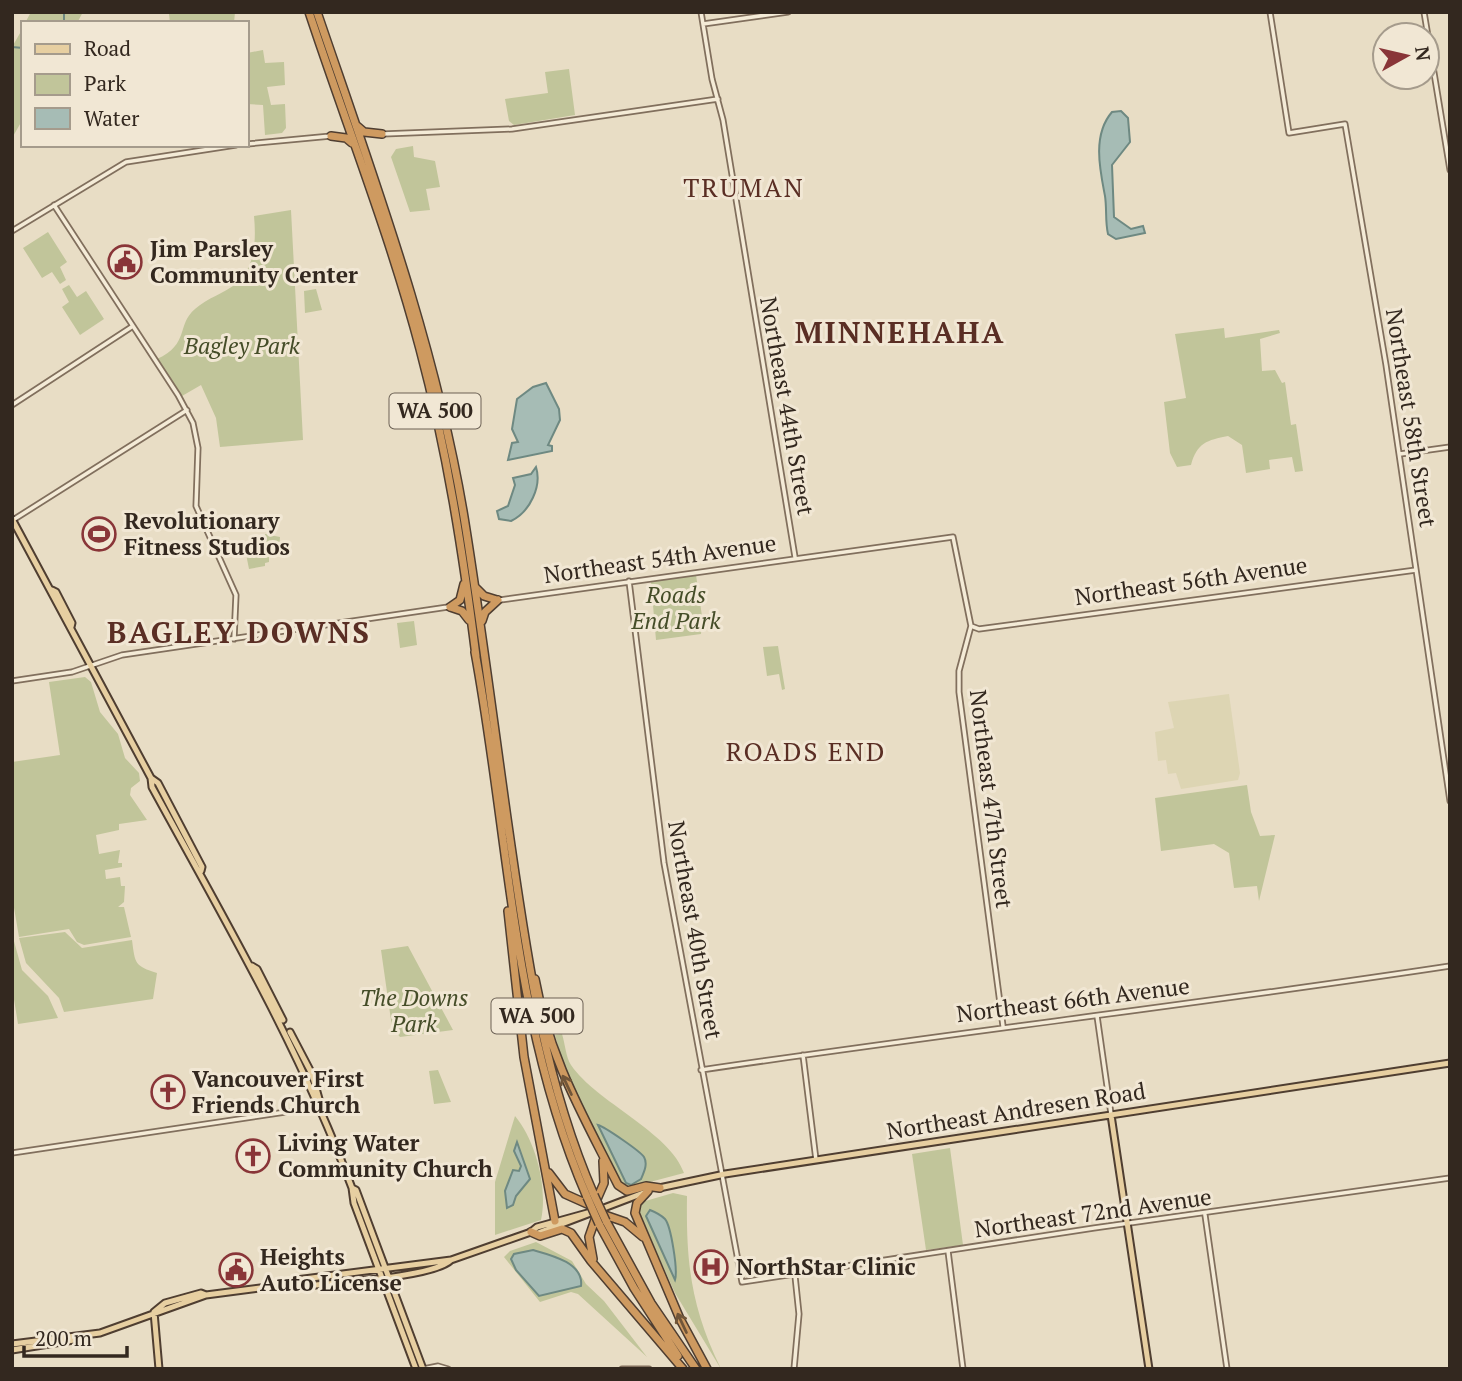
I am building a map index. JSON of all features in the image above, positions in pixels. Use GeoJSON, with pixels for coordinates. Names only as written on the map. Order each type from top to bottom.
{"type":"FeatureCollection","features":[{"type":"Feature","properties":{"kind":"highway","name":"WA 500"},"geometry":{"type":"LineString","coordinates":[[309,12],[422,356],[449,476],[541,1035],[590,1196]]}},
{"type":"Feature","properties":{"kind":"highway","name":"WA 500"},"geometry":{"type":"LineString","coordinates":[[317,12],[410,288],[435,379],[460,494],[474,584],[504,847],[523,980],[538,1055],[562,1133],[590,1196],[634,1288],[685,1369]]}},
{"type":"Feature","properties":{"kind":"highway"},"geometry":{"type":"LineString","coordinates":[[331,136],[341,129],[344,116]]}},
{"type":"Feature","properties":{"kind":"highway"},"geometry":{"type":"LineString","coordinates":[[355,123],[364,132],[382,134]]}},
{"type":"Feature","properties":{"kind":"highway"},"geometry":{"type":"LineString","coordinates":[[365,152],[369,140],[382,134]]}},
{"type":"Feature","properties":{"kind":"highway"},"geometry":{"type":"LineString","coordinates":[[331,136],[346,138],[356,149]]}},
{"type":"Feature","properties":{"kind":"highway"},"geometry":{"type":"LineString","coordinates":[[461,549],[464,592],[460,600],[450,607],[468,617],[480,655]]}},
{"type":"Feature","properties":{"kind":"highway"},"geometry":{"type":"LineString","coordinates":[[474,584],[484,596],[498,600],[482,616],[480,655]]}},
{"type":"Feature","properties":{"kind":"highway"},"geometry":{"type":"LineString","coordinates":[[509,830],[545,1026],[561,1072],[622,1190],[646,1186],[660,1188]]}},
{"type":"Feature","properties":{"kind":"highway"},"geometry":{"type":"LineString","coordinates":[[504,847],[521,1036],[555,1221]]}},
{"type":"Feature","properties":{"kind":"highway"},"geometry":{"type":"LineString","coordinates":[[601,1153],[604,1183],[595,1210],[589,1243],[601,1272]]}},
{"type":"Feature","properties":{"kind":"highway"},"geometry":{"type":"LineString","coordinates":[[544,1163],[560,1189],[575,1200],[625,1222],[648,1242]]}},
{"type":"Feature","properties":{"kind":"highway"},"geometry":{"type":"LineString","coordinates":[[648,1191],[635,1211],[680,1319],[707,1369]]}},
{"type":"Feature","properties":{"kind":"highway","name":"WA 500"},"geometry":{"type":"LineString","coordinates":[[603,1223],[651,1303],[696,1369]]}},
{"type":"Feature","properties":{"kind":"highway"},"geometry":{"type":"LineString","coordinates":[[531,1232],[540,1236],[562,1229],[569,1230],[601,1272],[685,1369]]}},
{"type":"Feature","properties":{"kind":"main road"},"geometry":{"type":"LineString","coordinates":[[13,520],[151,778],[158,783],[252,966],[252,972],[290,1039],[321,1107],[352,1188],[356,1190],[416,1369]]}},
{"type":"Feature","properties":{"kind":"main road","name":"Northeast Andresen Road"},"geometry":{"type":"LineString","coordinates":[[12,1350],[80,1339],[121,1327],[153,1312],[157,1307],[201,1293],[206,1295],[324,1284],[385,1277],[442,1266],[451,1260],[555,1221],[648,1191],[720,1174],[1450,1063]]}},
{"type":"Feature","properties":{"kind":"main road"},"geometry":{"type":"LineString","coordinates":[[1111,1115],[1149,1369]]}},
{"type":"Feature","properties":{"kind":"main road","name":"Northeast Andresen Road"},"geometry":{"type":"LineString","coordinates":[[531,1232],[539,1233],[587,1216],[595,1210]]}},
{"type":"Feature","properties":{"kind":"main road","name":"Northeast Andresen Road"},"geometry":{"type":"LineString","coordinates":[[294,1286],[296,1280],[383,1270],[445,1258],[451,1260]]}},
{"type":"Feature","properties":{"kind":"main road"},"geometry":{"type":"LineString","coordinates":[[324,1284],[324,1280],[338,1275]]}},
{"type":"Feature","properties":{"kind":"main road"},"geometry":{"type":"LineString","coordinates":[[385,1277],[423,1369]]}},
{"type":"Feature","properties":{"kind":"main road"},"geometry":{"type":"LineString","coordinates":[[153,1312],[159,1369]]}},
{"type":"Feature","properties":{"kind":"main road","name":"Northeast Andresen Road"},"geometry":{"type":"LineString","coordinates":[[12,1344],[79,1334],[84,1336]]}},
{"type":"Feature","properties":{"kind":"street","name":"Northeast 44th Street"},"geometry":{"type":"LineString","coordinates":[[701,12],[718,99],[794,557]]}},
{"type":"Feature","properties":{"kind":"street"},"geometry":{"type":"LineString","coordinates":[[703,24],[788,12]]}},
{"type":"Feature","properties":{"kind":"street","name":"Northeast 58th Street"},"geometry":{"type":"LineString","coordinates":[[1270,12],[1289,133],[1345,124],[1399,454],[1450,801]]}},
{"type":"Feature","properties":{"kind":"street"},"geometry":{"type":"LineString","coordinates":[[1424,12],[1450,170]]}},
{"type":"Feature","properties":{"kind":"street"},"geometry":{"type":"LineString","coordinates":[[382,134],[507,129],[718,99]]}},
{"type":"Feature","properties":{"kind":"street"},"geometry":{"type":"LineString","coordinates":[[248,144],[331,136]]}},
{"type":"Feature","properties":{"kind":"street"},"geometry":{"type":"LineString","coordinates":[[12,231],[126,162],[223,147]]}},
{"type":"Feature","properties":{"kind":"street"},"geometry":{"type":"LineString","coordinates":[[54,205],[187,410],[198,448],[196,506],[236,595],[234,639]]}},
{"type":"Feature","properties":{"kind":"street"},"geometry":{"type":"LineString","coordinates":[[12,405],[133,326]]}},
{"type":"Feature","properties":{"kind":"street"},"geometry":{"type":"LineString","coordinates":[[13,520],[187,410]]}},
{"type":"Feature","properties":{"kind":"street"},"geometry":{"type":"LineString","coordinates":[[1399,454],[1450,447]]}},
{"type":"Feature","properties":{"kind":"street","name":"Northeast 54th Avenue"},"geometry":{"type":"LineString","coordinates":[[498,600],[953,537]]}},
{"type":"Feature","properties":{"kind":"street","name":"Northeast 47th Street"},"geometry":{"type":"LineString","coordinates":[[953,537],[971,626],[959,668],[959,692],[1003,1026]]}},
{"type":"Feature","properties":{"kind":"street","name":"Northeast 56th Avenue"},"geometry":{"type":"LineString","coordinates":[[971,626],[979,629],[1416,570]]}},
{"type":"Feature","properties":{"kind":"street","name":"Northeast 40th Street"},"geometry":{"type":"LineString","coordinates":[[629,581],[664,863],[742,1282]]}},
{"type":"Feature","properties":{"kind":"street"},"geometry":{"type":"LineString","coordinates":[[12,681],[72,672],[122,655],[450,607]]}},
{"type":"Feature","properties":{"kind":"street","name":"Northeast 66th Avenue"},"geometry":{"type":"LineString","coordinates":[[701,1070],[1450,966]]}},
{"type":"Feature","properties":{"kind":"street"},"geometry":{"type":"LineString","coordinates":[[1097,1016],[1111,1115]]}},
{"type":"Feature","properties":{"kind":"street"},"geometry":{"type":"LineString","coordinates":[[803,1055],[817,1160]]}},
{"type":"Feature","properties":{"kind":"street"},"geometry":{"type":"LineString","coordinates":[[12,1153],[321,1107]]}},
{"type":"Feature","properties":{"kind":"street","name":"Northeast 72nd Avenue"},"geometry":{"type":"LineString","coordinates":[[742,1282],[1450,1178]]}},
{"type":"Feature","properties":{"kind":"street"},"geometry":{"type":"LineString","coordinates":[[1205,1214],[1227,1369]]}},
{"type":"Feature","properties":{"kind":"street"},"geometry":{"type":"LineString","coordinates":[[948,1251],[963,1369]]}},
{"type":"Feature","properties":{"kind":"street"},"geometry":{"type":"LineString","coordinates":[[794,1369],[799,1314],[795,1276]]}},
{"type":"Feature","properties":{"kind":"street"},"geometry":{"type":"LineString","coordinates":[[423,1369],[433,1366],[448,1369]]}},
{"type":"Feature","properties":{"kind":"street"},"geometry":{"type":"LineString","coordinates":[[622,1369],[649,1369]]}},
{"type":"Feature","properties":{"kind":"shaded area"},"geometry":{"type":"Polygon","coordinates":[[[1229,694],[1240,773],[1238,780],[1181,789],[1176,773],[1168,774],[1166,760],[1158,761],[1155,732],[1174,728],[1168,702],[1229,694]]]}},
{"type":"Feature","properties":{"kind":"green space"},"geometry":{"type":"Polygon","coordinates":[[[31,12],[83,12],[78,21],[26,21],[31,12]]]}},
{"type":"Feature","properties":{"kind":"green space"},"geometry":{"type":"Polygon","coordinates":[[[153,12],[235,12],[234,21],[170,21],[169,14],[153,12]]]}},
{"type":"Feature","properties":{"kind":"green space"},"geometry":{"type":"Polygon","coordinates":[[[21,31],[21,122],[12,138],[12,47],[21,31]]]}},
{"type":"Feature","properties":{"kind":"green space"},"geometry":{"type":"Polygon","coordinates":[[[263,50],[265,63],[284,62],[285,85],[267,87],[271,105],[285,104],[286,128],[282,133],[265,135],[263,105],[248,104],[248,53],[263,50]]]}},
{"type":"Feature","properties":{"kind":"green space"},"geometry":{"type":"Polygon","coordinates":[[[569,69],[575,115],[514,125],[509,121],[505,99],[548,93],[545,72],[569,69]]]}},
{"type":"Feature","properties":{"kind":"green space"},"geometry":{"type":"Polygon","coordinates":[[[413,146],[414,157],[435,161],[440,187],[426,189],[430,210],[410,212],[391,157],[396,149],[413,146]]]}},
{"type":"Feature","properties":{"kind":"green space","name":"Bagley Park"},"geometry":{"type":"Polygon","coordinates":[[[291,210],[303,440],[220,447],[216,418],[201,385],[182,396],[157,359],[179,341],[189,315],[195,309],[232,287],[243,276],[253,251],[254,216],[291,210]]]}},
{"type":"Feature","properties":{"kind":"green space"},"geometry":{"type":"Polygon","coordinates":[[[48,232],[67,262],[60,267],[66,280],[60,284],[52,272],[42,278],[23,248],[48,232]]]}},
{"type":"Feature","properties":{"kind":"green space"},"geometry":{"type":"Polygon","coordinates":[[[69,285],[77,297],[86,291],[104,319],[80,335],[62,307],[69,302],[62,289],[69,285]]]}},
{"type":"Feature","properties":{"kind":"green space"},"geometry":{"type":"Polygon","coordinates":[[[316,289],[322,310],[305,313],[304,291],[316,289]]]}},
{"type":"Feature","properties":{"kind":"green space"},"geometry":{"type":"Polygon","coordinates":[[[1224,328],[1225,338],[1279,330],[1280,333],[1260,339],[1262,371],[1275,370],[1282,383],[1285,382],[1291,425],[1296,424],[1303,471],[1295,472],[1292,457],[1269,460],[1270,469],[1246,473],[1242,445],[1228,436],[1204,444],[1196,452],[1191,465],[1177,467],[1170,453],[1164,402],[1186,398],[1175,334],[1224,328]]]}},
{"type":"Feature","properties":{"kind":"green space"},"geometry":{"type":"Polygon","coordinates":[[[265,534],[280,537],[279,551],[269,552],[269,562],[265,563],[265,566],[249,569],[246,554],[264,548],[265,534]]]}},
{"type":"Feature","properties":{"kind":"green space","name":"Roads End Park"},"geometry":{"type":"Polygon","coordinates":[[[696,575],[702,616],[701,634],[656,640],[651,582],[696,575]]]}},
{"type":"Feature","properties":{"kind":"green space"},"geometry":{"type":"Polygon","coordinates":[[[414,621],[417,645],[400,648],[397,623],[414,621]]]}},
{"type":"Feature","properties":{"kind":"green space"},"geometry":{"type":"Polygon","coordinates":[[[778,646],[785,689],[782,690],[779,674],[767,676],[763,647],[778,646]]]}},
{"type":"Feature","properties":{"kind":"green space"},"geometry":{"type":"Polygon","coordinates":[[[85,677],[91,682],[100,712],[118,734],[125,758],[139,773],[140,781],[131,788],[130,795],[147,820],[119,824],[119,830],[96,835],[99,854],[120,850],[118,863],[122,863],[122,867],[105,870],[106,879],[120,877],[121,886],[125,886],[124,902],[118,907],[124,907],[131,937],[84,945],[77,942],[69,929],[19,937],[12,896],[12,762],[60,755],[49,682],[85,677]]]}},
{"type":"Feature","properties":{"kind":"green space"},"geometry":{"type":"Polygon","coordinates":[[[1247,785],[1251,812],[1260,836],[1275,835],[1259,901],[1257,886],[1234,888],[1229,853],[1214,844],[1161,851],[1155,798],[1247,785]]]}},
{"type":"Feature","properties":{"kind":"green space"},"geometry":{"type":"Polygon","coordinates":[[[65,932],[82,948],[132,940],[137,963],[157,973],[153,999],[64,1012],[59,998],[26,963],[19,938],[65,932]]]}},
{"type":"Feature","properties":{"kind":"green space"},"geometry":{"type":"Polygon","coordinates":[[[12,934],[22,970],[48,996],[58,1018],[18,1024],[12,987],[12,934]]]}},
{"type":"Feature","properties":{"kind":"green space","name":"The Downs Park"},"geometry":{"type":"Polygon","coordinates":[[[408,946],[453,1030],[400,1037],[392,1027],[381,950],[408,946]]]}},
{"type":"Feature","properties":{"kind":"green space"},"geometry":{"type":"Polygon","coordinates":[[[562,1034],[569,1062],[582,1079],[664,1144],[684,1173],[631,1187],[624,1186],[618,1179],[566,1074],[555,1035],[562,1034]]]}},
{"type":"Feature","properties":{"kind":"green space"},"geometry":{"type":"Polygon","coordinates":[[[438,1070],[451,1102],[434,1104],[429,1071],[438,1070]]]}},
{"type":"Feature","properties":{"kind":"green space"},"geometry":{"type":"Polygon","coordinates":[[[515,1116],[529,1138],[538,1165],[543,1194],[541,1220],[495,1235],[495,1182],[515,1116]]]}},
{"type":"Feature","properties":{"kind":"green space"},"geometry":{"type":"Polygon","coordinates":[[[950,1148],[963,1245],[926,1250],[912,1154],[950,1148]]]}},
{"type":"Feature","properties":{"kind":"green space"},"geometry":{"type":"Polygon","coordinates":[[[673,1193],[687,1196],[692,1285],[703,1325],[721,1369],[675,1293],[637,1209],[642,1202],[673,1193]]]}},
{"type":"Feature","properties":{"kind":"green space"},"geometry":{"type":"Polygon","coordinates":[[[536,1242],[572,1261],[586,1284],[604,1301],[647,1357],[578,1294],[571,1292],[540,1302],[504,1257],[510,1251],[536,1242]]]}},
{"type":"Feature","properties":{"kind":"water"},"geometry":{"type":"Polygon","coordinates":[[[1121,111],[1128,118],[1130,142],[1112,165],[1114,217],[1131,229],[1143,226],[1145,233],[1116,239],[1108,234],[1099,153],[1106,121],[1112,112],[1121,111]]]}},
{"type":"Feature","properties":{"kind":"water"},"geometry":{"type":"Polygon","coordinates":[[[546,383],[559,409],[560,420],[548,445],[552,446],[552,451],[508,460],[512,443],[518,442],[512,429],[517,399],[533,387],[546,383]]]}},
{"type":"Feature","properties":{"kind":"water"},"geometry":{"type":"Polygon","coordinates":[[[536,467],[536,490],[529,505],[511,521],[499,519],[497,511],[508,506],[515,485],[513,478],[531,474],[536,467]]]}},
{"type":"Feature","properties":{"kind":"water"},"geometry":{"type":"Polygon","coordinates":[[[598,1125],[644,1157],[646,1165],[641,1179],[631,1185],[626,1183],[598,1125]]]}},
{"type":"Feature","properties":{"kind":"water"},"geometry":{"type":"Polygon","coordinates":[[[517,1142],[530,1179],[516,1196],[513,1205],[507,1208],[505,1191],[513,1170],[519,1171],[521,1166],[514,1151],[517,1142]]]}},
{"type":"Feature","properties":{"kind":"water"},"geometry":{"type":"Polygon","coordinates":[[[650,1210],[662,1216],[667,1223],[675,1258],[675,1280],[646,1216],[650,1210]]]}},
{"type":"Feature","properties":{"kind":"water"},"geometry":{"type":"Polygon","coordinates":[[[533,1250],[572,1266],[581,1278],[581,1286],[539,1296],[516,1270],[511,1259],[514,1254],[533,1250]]]}},
{"type":"Feature","properties":{"kind":"waterway"},"geometry":{"type":"LineString","coordinates":[[64,12],[64,21]]}},
{"type":"Feature","properties":{"kind":"waterway"},"geometry":{"type":"LineString","coordinates":[[12,47],[21,48]]}},
{"type":"Feature","properties":{"kind":"place","name":"Jim Parsley Community Center"},"geometry":{"type":"Point","coordinates":[125,262]}},
{"type":"Feature","properties":{"kind":"place","name":"Revolutionary Fitness Studios"},"geometry":{"type":"Point","coordinates":[99,534]}},
{"type":"Feature","properties":{"kind":"place","name":"Vancouver First Friends Church"},"geometry":{"type":"Point","coordinates":[168,1092]}},
{"type":"Feature","properties":{"kind":"place","name":"Living Water Community Church"},"geometry":{"type":"Point","coordinates":[253,1156]}},
{"type":"Feature","properties":{"kind":"place","name":"NorthStar Clinic"},"geometry":{"type":"Point","coordinates":[711,1267]}},
{"type":"Feature","properties":{"kind":"place","name":"Heights Auto License"},"geometry":{"type":"Point","coordinates":[236,1270]}},
{"type":"Feature","properties":{"kind":"district","name":"TRUMAN"},"geometry":{"type":"Point","coordinates":[744,188]}},
{"type":"Feature","properties":{"kind":"district","name":"MINNEHAHA"},"geometry":{"type":"Point","coordinates":[900,333]}},
{"type":"Feature","properties":{"kind":"district","name":"BAGLEY DOWNS"},"geometry":{"type":"Point","coordinates":[239,633]}},
{"type":"Feature","properties":{"kind":"district","name":"ROADS END"},"geometry":{"type":"Point","coordinates":[806,752]}}]}
